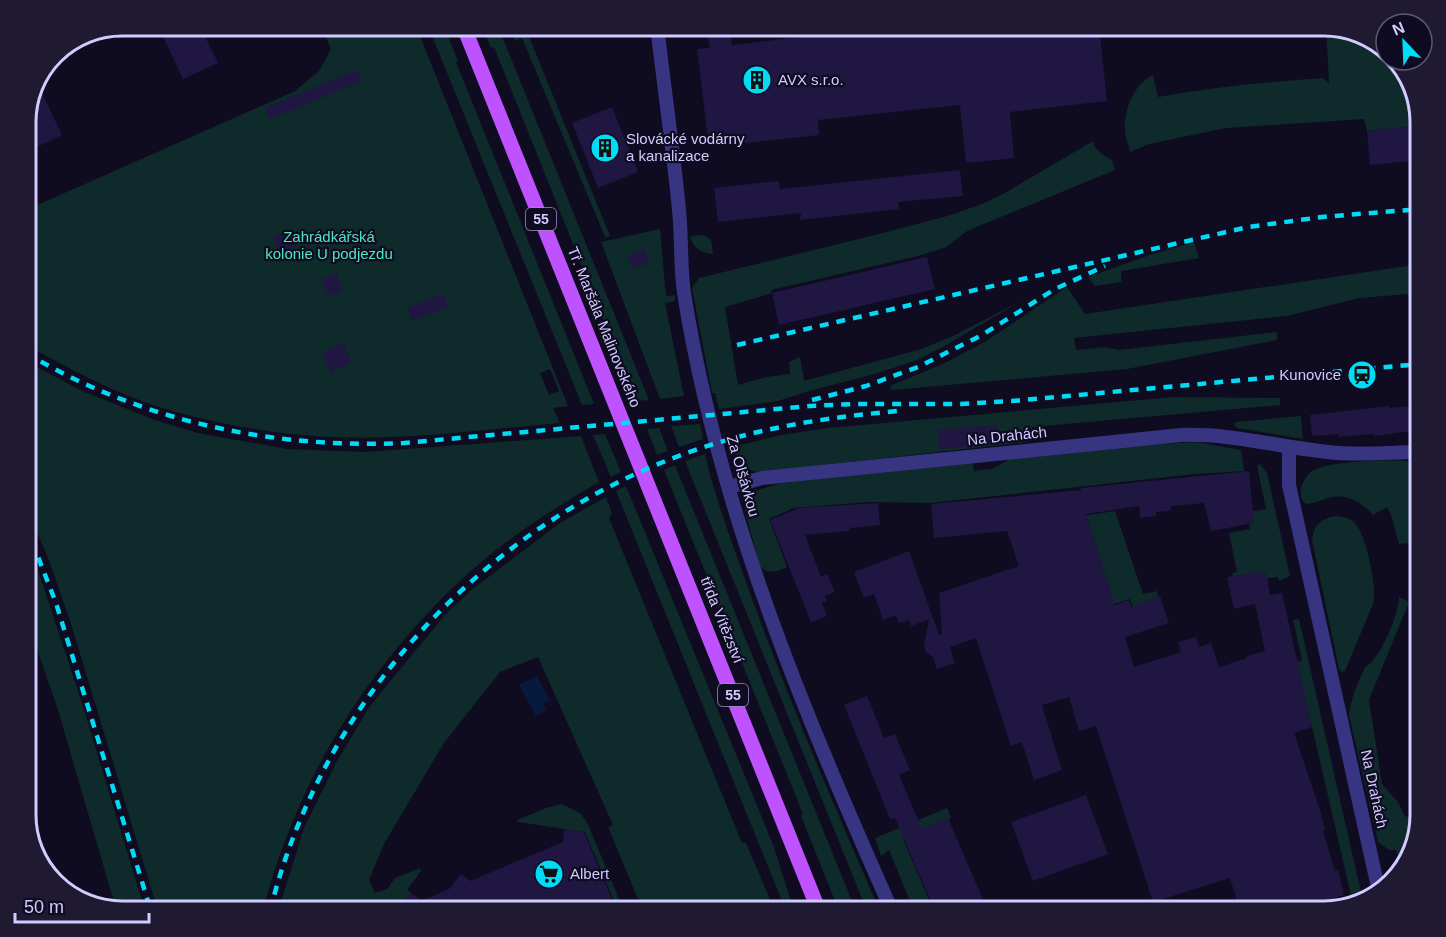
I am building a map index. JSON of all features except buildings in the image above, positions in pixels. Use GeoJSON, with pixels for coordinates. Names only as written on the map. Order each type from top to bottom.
{"type":"FeatureCollection","features":[{"type":"Feature","properties":{"kind":"main road","name":"Tř. Maršála Malinovského"},"geometry":{"type":"LineString","coordinates":[[467,36],[631,442]]}},
{"type":"Feature","properties":{"kind":"main road","name":"třída Vítězství"},"geometry":{"type":"LineString","coordinates":[[631,442],[815,901]]}},
{"type":"Feature","properties":{"kind":"street","name":"Za Olšávkou"},"geometry":{"type":"LineString","coordinates":[[658,36],[679,210],[684,291],[709,416],[753,569],[772,621],[842,799],[887,901]]}},
{"type":"Feature","properties":{"kind":"street","name":"Na Drahách"},"geometry":{"type":"LineString","coordinates":[[729,487],[762,478],[1181,435],[1215,435],[1289,448],[1350,454],[1410,452]]}},
{"type":"Feature","properties":{"kind":"street","name":"Na Drahách"},"geometry":{"type":"LineString","coordinates":[[1289,448],[1289,485],[1377,883]]}},
{"type":"Feature","properties":{"kind":"green space","name":"Zahrádkářská kolonie U podjezdu"},"geometry":{"type":"Polygon","coordinates":[[[325,36],[420,36],[568,406],[553,408],[560,423],[376,437],[314,436],[276,432],[200,418],[144,402],[92,380],[36,350],[36,206],[295,91],[319,71],[331,49],[325,36]],[[550,369],[540,373],[549,395],[559,391],[550,369]]]}},
{"type":"Feature","properties":{"kind":"green space"},"geometry":{"type":"Polygon","coordinates":[[[432,36],[448,36],[458,61],[456,62],[594,404],[582,405],[432,36]]]}},
{"type":"Feature","properties":{"kind":"green space"},"geometry":{"type":"Polygon","coordinates":[[[486,36],[502,36],[649,400],[636,401],[494,47],[491,48],[486,36]]]}},
{"type":"Feature","properties":{"kind":"green space"},"geometry":{"type":"Polygon","coordinates":[[[513,36],[529,36],[610,236],[605,237],[522,38],[515,41],[513,36]]]}},
{"type":"Feature","properties":{"kind":"green space"},"geometry":{"type":"Polygon","coordinates":[[[1327,36],[1346,39],[1362,45],[1374,52],[1374,72],[1394,72],[1401,84],[1408,106],[1410,127],[1367,131],[1364,119],[1226,128],[1149,144],[1130,152],[1125,133],[1128,108],[1140,85],[1153,75],[1158,97],[1220,88],[1323,78],[1329,83],[1327,36]]]}},
{"type":"Feature","properties":{"kind":"green space"},"geometry":{"type":"Polygon","coordinates":[[[1093,141],[1103,155],[1112,160],[1115,170],[967,231],[946,247],[922,255],[771,290],[772,293],[725,307],[738,385],[766,377],[790,374],[789,362],[800,357],[804,381],[921,349],[953,336],[1025,299],[917,360],[778,401],[719,409],[715,393],[712,393],[692,288],[699,278],[944,217],[982,204],[1093,141]]]}},
{"type":"Feature","properties":{"kind":"green space"},"geometry":{"type":"Polygon","coordinates":[[[660,229],[666,296],[675,295],[675,301],[665,303],[684,396],[660,399],[601,242],[660,229]]]}},
{"type":"Feature","properties":{"kind":"green space"},"geometry":{"type":"Polygon","coordinates":[[[704,235],[711,240],[713,254],[698,249],[690,236],[704,235]]]}},
{"type":"Feature","properties":{"kind":"green space"},"geometry":{"type":"Polygon","coordinates":[[[1194,242],[1199,258],[1121,271],[1121,282],[1095,286],[1088,277],[1150,255],[1194,242]]]}},
{"type":"Feature","properties":{"kind":"green space"},"geometry":{"type":"Polygon","coordinates":[[[1410,265],[1410,294],[1360,298],[1287,316],[1074,338],[1076,350],[1105,347],[1119,350],[1277,332],[1277,340],[1127,369],[892,390],[890,386],[947,362],[986,341],[1067,287],[1085,314],[1410,265]]]}},
{"type":"Feature","properties":{"kind":"green space"},"geometry":{"type":"Polygon","coordinates":[[[36,366],[82,391],[155,420],[198,433],[287,449],[365,452],[581,436],[599,482],[533,523],[486,558],[435,605],[401,643],[370,683],[342,725],[317,769],[295,815],[277,862],[266,901],[155,901],[71,624],[36,530],[36,366]]]}},
{"type":"Feature","properties":{"kind":"green space"},"geometry":{"type":"Polygon","coordinates":[[[1173,397],[1280,398],[1280,405],[1032,427],[1031,435],[1026,442],[761,472],[756,472],[743,465],[732,447],[781,435],[828,428],[1173,397]]]}},
{"type":"Feature","properties":{"kind":"green space"},"geometry":{"type":"Polygon","coordinates":[[[1301,416],[1303,439],[1237,428],[1234,424],[1236,422],[1301,416]]]}},
{"type":"Feature","properties":{"kind":"green space"},"geometry":{"type":"Polygon","coordinates":[[[700,424],[703,439],[679,447],[671,426],[700,424]]]}},
{"type":"Feature","properties":{"kind":"green space"},"geometry":{"type":"Polygon","coordinates":[[[659,428],[668,451],[657,455],[647,429],[659,428]]]}},
{"type":"Feature","properties":{"kind":"green space"},"geometry":{"type":"Polygon","coordinates":[[[605,434],[621,472],[611,477],[593,435],[605,434]]]}},
{"type":"Feature","properties":{"kind":"green space"},"geometry":{"type":"Polygon","coordinates":[[[1196,442],[1241,450],[1244,471],[1195,474],[931,503],[870,502],[794,508],[769,519],[787,567],[773,572],[766,571],[760,566],[745,511],[744,502],[754,491],[778,484],[973,463],[974,471],[992,469],[1010,459],[1113,447],[1196,442]]]}},
{"type":"Feature","properties":{"kind":"green space"},"geometry":{"type":"Polygon","coordinates":[[[705,454],[726,526],[766,636],[813,755],[876,901],[863,901],[685,461],[705,454]]]}},
{"type":"Feature","properties":{"kind":"green space"},"geometry":{"type":"Polygon","coordinates":[[[1409,461],[1410,543],[1399,544],[1387,507],[1373,515],[1358,502],[1345,497],[1332,497],[1306,504],[1301,497],[1301,488],[1305,479],[1319,468],[1358,462],[1409,461]]]}},
{"type":"Feature","properties":{"kind":"green space"},"geometry":{"type":"Polygon","coordinates":[[[1260,464],[1267,473],[1290,576],[1279,581],[1278,577],[1234,582],[1232,573],[1237,572],[1229,533],[1250,529],[1248,512],[1266,509],[1257,466],[1260,464]]]}},
{"type":"Feature","properties":{"kind":"green space"},"geometry":{"type":"Polygon","coordinates":[[[675,465],[852,901],[835,901],[801,816],[803,814],[664,470],[675,465]]]}},
{"type":"Feature","properties":{"kind":"green space"},"geometry":{"type":"Polygon","coordinates":[[[626,486],[774,847],[791,901],[782,901],[616,491],[626,486]]]}},
{"type":"Feature","properties":{"kind":"green space"},"geometry":{"type":"Polygon","coordinates":[[[606,497],[612,513],[609,518],[742,843],[746,843],[771,901],[639,901],[608,827],[613,825],[538,657],[500,672],[444,743],[384,844],[369,880],[375,893],[387,889],[395,878],[420,868],[421,871],[407,890],[411,893],[405,901],[281,901],[304,828],[336,763],[368,709],[444,616],[470,591],[560,523],[606,497]]]}},
{"type":"Feature","properties":{"kind":"green space"},"geometry":{"type":"Polygon","coordinates":[[[1115,511],[1143,594],[1157,591],[1158,597],[1144,602],[1150,619],[1137,623],[1130,599],[1114,604],[1088,520],[1083,516],[1115,511]]]}},
{"type":"Feature","properties":{"kind":"green space"},"geometry":{"type":"Polygon","coordinates":[[[1336,516],[1354,522],[1363,537],[1374,586],[1373,604],[1345,671],[1342,672],[1339,669],[1312,540],[1314,530],[1319,523],[1326,518],[1336,516]]]}},
{"type":"Feature","properties":{"kind":"green space"},"geometry":{"type":"Polygon","coordinates":[[[36,565],[82,703],[142,901],[113,900],[58,710],[36,646],[36,565]]]}},
{"type":"Feature","properties":{"kind":"green space"},"geometry":{"type":"Polygon","coordinates":[[[1399,597],[1409,602],[1369,700],[1382,784],[1398,802],[1405,816],[1410,818],[1405,842],[1399,857],[1396,850],[1389,850],[1378,842],[1349,715],[1353,696],[1365,667],[1377,656],[1388,636],[1399,597]]]}},
{"type":"Feature","properties":{"kind":"green space"},"geometry":{"type":"Polygon","coordinates":[[[1299,619],[1361,892],[1351,896],[1297,662],[1302,660],[1293,620],[1299,619]]]}},
{"type":"Feature","properties":{"kind":"green space"},"geometry":{"type":"Polygon","coordinates":[[[562,804],[580,813],[587,822],[620,901],[614,901],[585,832],[517,820],[562,804]]]}},
{"type":"Feature","properties":{"kind":"green space"},"geometry":{"type":"Polygon","coordinates":[[[947,808],[951,818],[903,839],[930,901],[910,901],[889,850],[881,856],[875,838],[947,808]]]}},
{"type":"Feature","properties":{"kind":"water"},"geometry":{"type":"Polygon","coordinates":[[[537,676],[550,700],[543,704],[547,710],[536,716],[519,685],[537,676]]]}},
{"type":"Feature","properties":{"kind":"railway"},"geometry":{"type":"LineString","coordinates":[[737,345],[1248,227],[1322,217],[1410,210]]}},
{"type":"Feature","properties":{"kind":"railway"},"geometry":{"type":"LineString","coordinates":[[812,400],[866,386],[918,367],[982,335],[1055,289],[1105,266]]}},
{"type":"Feature","properties":{"kind":"railway"},"geometry":{"type":"LineString","coordinates":[[36,358],[115,397],[208,426],[256,435],[355,444],[404,443],[810,406],[1012,401],[1410,365]]}},
{"type":"Feature","properties":{"kind":"railway"},"geometry":{"type":"LineString","coordinates":[[273,901],[295,833],[330,759],[374,689],[426,626],[485,570],[550,521],[622,480],[698,449],[722,441],[797,424],[898,411]]}},
{"type":"Feature","properties":{"kind":"railway"},"geometry":{"type":"LineString","coordinates":[[36,552],[56,603],[148,901]]}},
{"type":"Feature","properties":{"kind":"place","name":"AVX s.r.o."},"geometry":{"type":"Point","coordinates":[757,80]}},
{"type":"Feature","properties":{"kind":"place","name":"Slovácké vodárny a kanalizace"},"geometry":{"type":"Point","coordinates":[605,148]}},
{"type":"Feature","properties":{"kind":"place","name":"Kunovice"},"geometry":{"type":"Point","coordinates":[1362,375]}},
{"type":"Feature","properties":{"kind":"place","name":"Albert"},"geometry":{"type":"Point","coordinates":[549,874]}}]}
